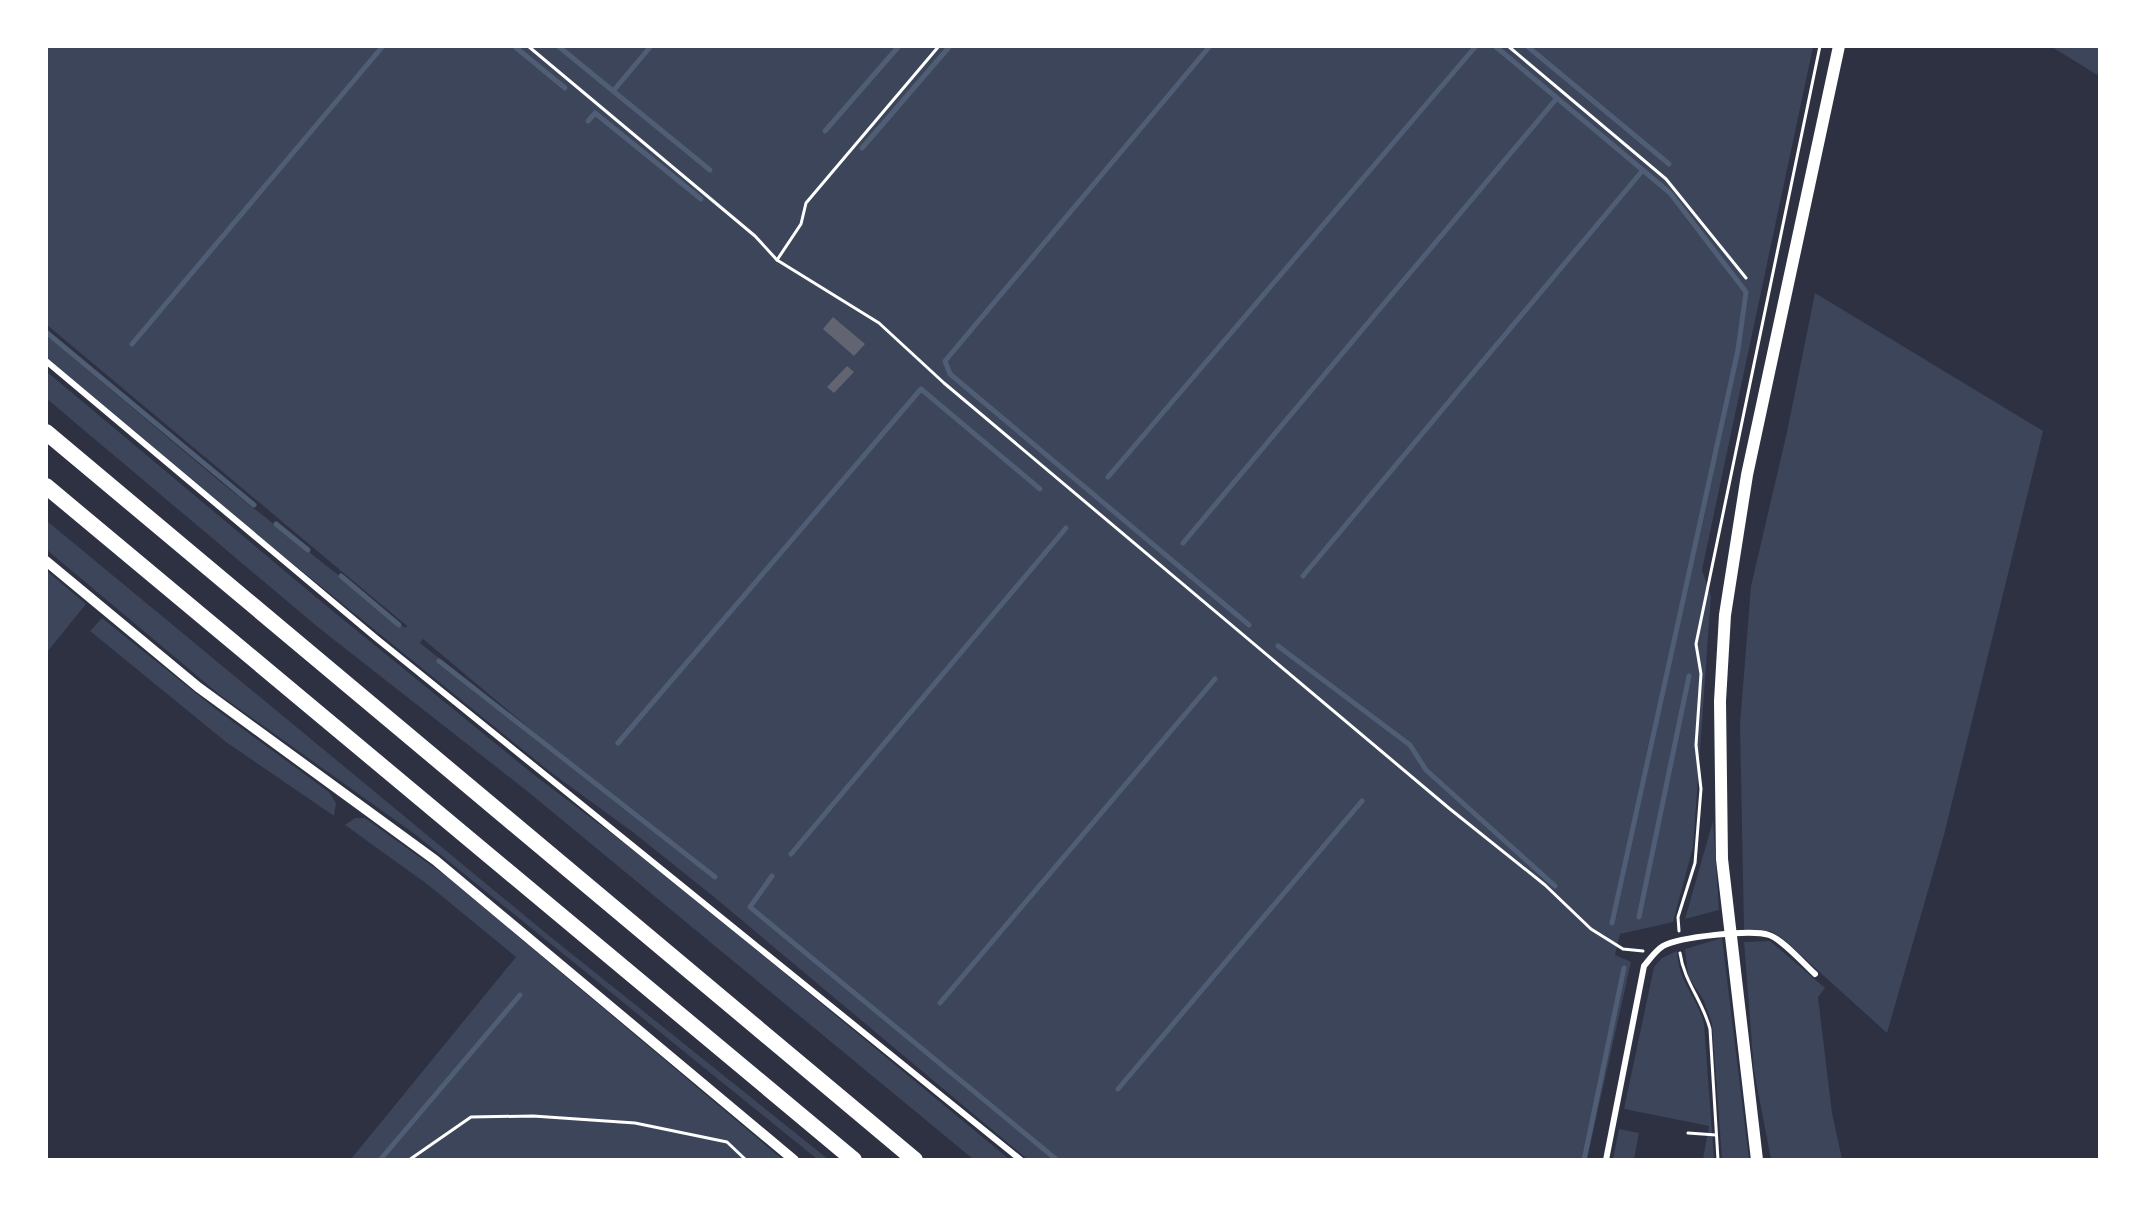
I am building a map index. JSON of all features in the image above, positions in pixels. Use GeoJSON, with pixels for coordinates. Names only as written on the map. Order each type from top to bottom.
{"type":"FeatureCollection","features":[{"type":"Feature","properties":{"kind":"highway"},"geometry":{"type":"LineString","coordinates":[[46,432],[915,1160]]}},
{"type":"Feature","properties":{"kind":"highway"},"geometry":{"type":"LineString","coordinates":[[46,486],[854,1160]]}},
{"type":"Feature","properties":{"kind":"main road"},"geometry":{"type":"LineString","coordinates":[[1757,1160],[1722,859],[1719,805],[1720,701],[1725,615],[1747,476],[1839,46]]}},
{"type":"Feature","properties":{"kind":"main road"},"geometry":{"type":"LineString","coordinates":[[1752,1116],[1765,1160]]}},
{"type":"Feature","properties":{"kind":"street"},"geometry":{"type":"LineString","coordinates":[[46,361],[376,638],[1021,1160]]}},
{"type":"Feature","properties":{"kind":"street"},"geometry":{"type":"LineString","coordinates":[[46,561],[198,687],[428,854],[794,1160]]}},
{"type":"Feature","properties":{"kind":"street"},"geometry":{"type":"LineString","coordinates":[[1606,1160],[1644,966],[1653,954],[1664,946],[1679,940],[1730,934],[1769,935],[1815,974]]}},
{"type":"Feature","properties":{"kind":"path"},"geometry":{"type":"LineString","coordinates":[[528,46],[755,236],[777,260],[879,323],[944,383],[1450,809],[1545,885],[1591,929],[1623,949],[1653,954]]}},
{"type":"Feature","properties":{"kind":"path"},"geometry":{"type":"LineString","coordinates":[[777,260],[801,224],[806,203],[939,46]]}},
{"type":"Feature","properties":{"kind":"path"},"geometry":{"type":"LineString","coordinates":[[1508,46],[1666,178],[1746,278]]}},
{"type":"Feature","properties":{"kind":"path"},"geometry":{"type":"LineString","coordinates":[[1679,940],[1686,978],[1706,1012],[1710,1029],[1718,1160]]}},
{"type":"Feature","properties":{"kind":"path"},"geometry":{"type":"LineString","coordinates":[[409,1160],[471,1117],[533,1116],[635,1123],[727,1142],[746,1160]]}},
{"type":"Feature","properties":{"kind":"path"},"geometry":{"type":"LineString","coordinates":[[1688,1133],[1716,1134]]}},
{"type":"Feature","properties":{"kind":"shaded area"},"geometry":{"type":"Polygon","coordinates":[[[47,47],[1813,47],[1702,570],[1711,596],[1693,847],[1673,922],[1620,934],[1615,955],[1631,962],[1587,1159],[1027,1159],[714,897],[634,833],[549,771],[213,499],[47,359],[46,335],[217,479],[405,628],[407,626],[47,325],[47,47]],[[423,639],[420,643],[553,748],[423,639]]]}},
{"type":"Feature","properties":{"kind":"shaded area"},"geometry":{"type":"Polygon","coordinates":[[[2052,47],[2099,47],[2099,76],[2052,47]]]}},
{"type":"Feature","properties":{"kind":"shaded area"},"geometry":{"type":"Polygon","coordinates":[[[1815,293],[2043,431],[1944,835],[1887,1033],[1782,938],[1770,931],[1744,930],[1740,724],[1751,586],[1787,432],[1815,293]]]}},
{"type":"Feature","properties":{"kind":"shaded area"},"geometry":{"type":"Polygon","coordinates":[[[46,371],[329,608],[533,774],[660,870],[1009,1159],[973,1159],[527,791],[319,628],[47,399],[46,371]]]}},
{"type":"Feature","properties":{"kind":"shaded area"},"geometry":{"type":"Polygon","coordinates":[[[47,521],[547,934],[828,1159],[817,1159],[416,835],[220,695],[47,550],[47,521]]]}},
{"type":"Feature","properties":{"kind":"shaded area"},"geometry":{"type":"Polygon","coordinates":[[[47,571],[86,604],[47,652],[47,571]]]}},
{"type":"Feature","properties":{"kind":"shaded area"},"geometry":{"type":"Polygon","coordinates":[[[102,618],[217,710],[329,792],[336,803],[334,816],[226,742],[90,631],[102,618]]]}},
{"type":"Feature","properties":{"kind":"shaded area"},"geometry":{"type":"Polygon","coordinates":[[[355,818],[365,818],[450,879],[782,1159],[351,1159],[516,957],[427,884],[345,825],[355,818]]]}},
{"type":"Feature","properties":{"kind":"shaded area"},"geometry":{"type":"Polygon","coordinates":[[[1713,821],[1719,910],[1685,919],[1713,821]]]}},
{"type":"Feature","properties":{"kind":"shaded area"},"geometry":{"type":"Polygon","coordinates":[[[1722,938],[1749,1159],[1722,1159],[1712,1023],[1703,999],[1688,976],[1685,949],[1722,938]]]}},
{"type":"Feature","properties":{"kind":"shaded area"},"geometry":{"type":"Polygon","coordinates":[[[1770,941],[1825,988],[1818,997],[1832,1113],[1842,1159],[1771,1159],[1754,1071],[1744,942],[1770,941]]]}},
{"type":"Feature","properties":{"kind":"shaded area"},"geometry":{"type":"Polygon","coordinates":[[[1677,951],[1684,981],[1697,1004],[1704,1024],[1714,1159],[1703,1159],[1709,1126],[1624,1109],[1654,967],[1662,958],[1677,951]]]}},
{"type":"Feature","properties":{"kind":"shaded area"},"geometry":{"type":"Polygon","coordinates":[[[1619,1129],[1639,1133],[1634,1159],[1613,1159],[1619,1129]]]}},
{"type":"Feature","properties":{"kind":"building"},"geometry":{"type":"Polygon","coordinates":[[[833,317],[865,344],[854,356],[823,329],[833,317]]]}},
{"type":"Feature","properties":{"kind":"building"},"geometry":{"type":"Polygon","coordinates":[[[847,366],[854,372],[834,393],[827,387],[847,366]]]}},
{"type":"Feature","properties":{"kind":"waterway"},"geometry":{"type":"LineString","coordinates":[[132,344],[383,46]]}},
{"type":"Feature","properties":{"kind":"waterway"},"geometry":{"type":"LineString","coordinates":[[514,46],[565,88]]}},
{"type":"Feature","properties":{"kind":"waterway"},"geometry":{"type":"LineString","coordinates":[[558,46],[710,170]]}},
{"type":"Feature","properties":{"kind":"waterway"},"geometry":{"type":"LineString","coordinates":[[614,90],[651,46]]}},
{"type":"Feature","properties":{"kind":"waterway"},"geometry":{"type":"LineString","coordinates":[[825,131],[899,46]]}},
{"type":"Feature","properties":{"kind":"waterway"},"geometry":{"type":"LineString","coordinates":[[862,148],[950,46]]}},
{"type":"Feature","properties":{"kind":"waterway"},"geometry":{"type":"LineString","coordinates":[[1210,46],[945,361],[950,374],[1249,625]]}},
{"type":"Feature","properties":{"kind":"waterway"},"geometry":{"type":"LineString","coordinates":[[1108,477],[1476,46]]}},
{"type":"Feature","properties":{"kind":"waterway"},"geometry":{"type":"LineString","coordinates":[[1495,46],[1670,193],[1746,292],[1738,350],[1612,923]]}},
{"type":"Feature","properties":{"kind":"waterway"},"geometry":{"type":"LineString","coordinates":[[1527,46],[1669,164]]}},
{"type":"Feature","properties":{"kind":"waterway"},"geometry":{"type":"LineString","coordinates":[[1183,543],[1557,98]]}},
{"type":"Feature","properties":{"kind":"waterway"},"geometry":{"type":"LineString","coordinates":[[588,121],[595,113],[701,199]]}},
{"type":"Feature","properties":{"kind":"waterway"},"geometry":{"type":"LineString","coordinates":[[1303,576],[1643,170]]}},
{"type":"Feature","properties":{"kind":"waterway"},"geometry":{"type":"LineString","coordinates":[[46,332],[254,505]]}},
{"type":"Feature","properties":{"kind":"waterway"},"geometry":{"type":"LineString","coordinates":[[618,743],[921,389],[1040,489]]}},
{"type":"Feature","properties":{"kind":"waterway"},"geometry":{"type":"LineString","coordinates":[[276,524],[308,550]]}},
{"type":"Feature","properties":{"kind":"waterway"},"geometry":{"type":"LineString","coordinates":[[791,854],[1066,528]]}},
{"type":"Feature","properties":{"kind":"waterway"},"geometry":{"type":"LineString","coordinates":[[341,576],[399,625]]}},
{"type":"Feature","properties":{"kind":"waterway"},"geometry":{"type":"LineString","coordinates":[[1278,646],[1410,745],[1426,770],[1555,886]]}},
{"type":"Feature","properties":{"kind":"waterway"},"geometry":{"type":"LineString","coordinates":[[439,661],[715,877]]}},
{"type":"Feature","properties":{"kind":"waterway"},"geometry":{"type":"LineString","coordinates":[[1639,917],[1689,676]]}},
{"type":"Feature","properties":{"kind":"waterway"},"geometry":{"type":"LineString","coordinates":[[940,1003],[1215,679]]}},
{"type":"Feature","properties":{"kind":"waterway"},"geometry":{"type":"LineString","coordinates":[[1118,1089],[1362,801]]}},
{"type":"Feature","properties":{"kind":"waterway"},"geometry":{"type":"LineString","coordinates":[[772,876],[750,907],[1057,1160]]}},
{"type":"Feature","properties":{"kind":"waterway"},"geometry":{"type":"LineString","coordinates":[[1584,1160],[1624,968]]}},
{"type":"Feature","properties":{"kind":"waterway"},"geometry":{"type":"LineString","coordinates":[[380,1160],[520,995]]}}]}
